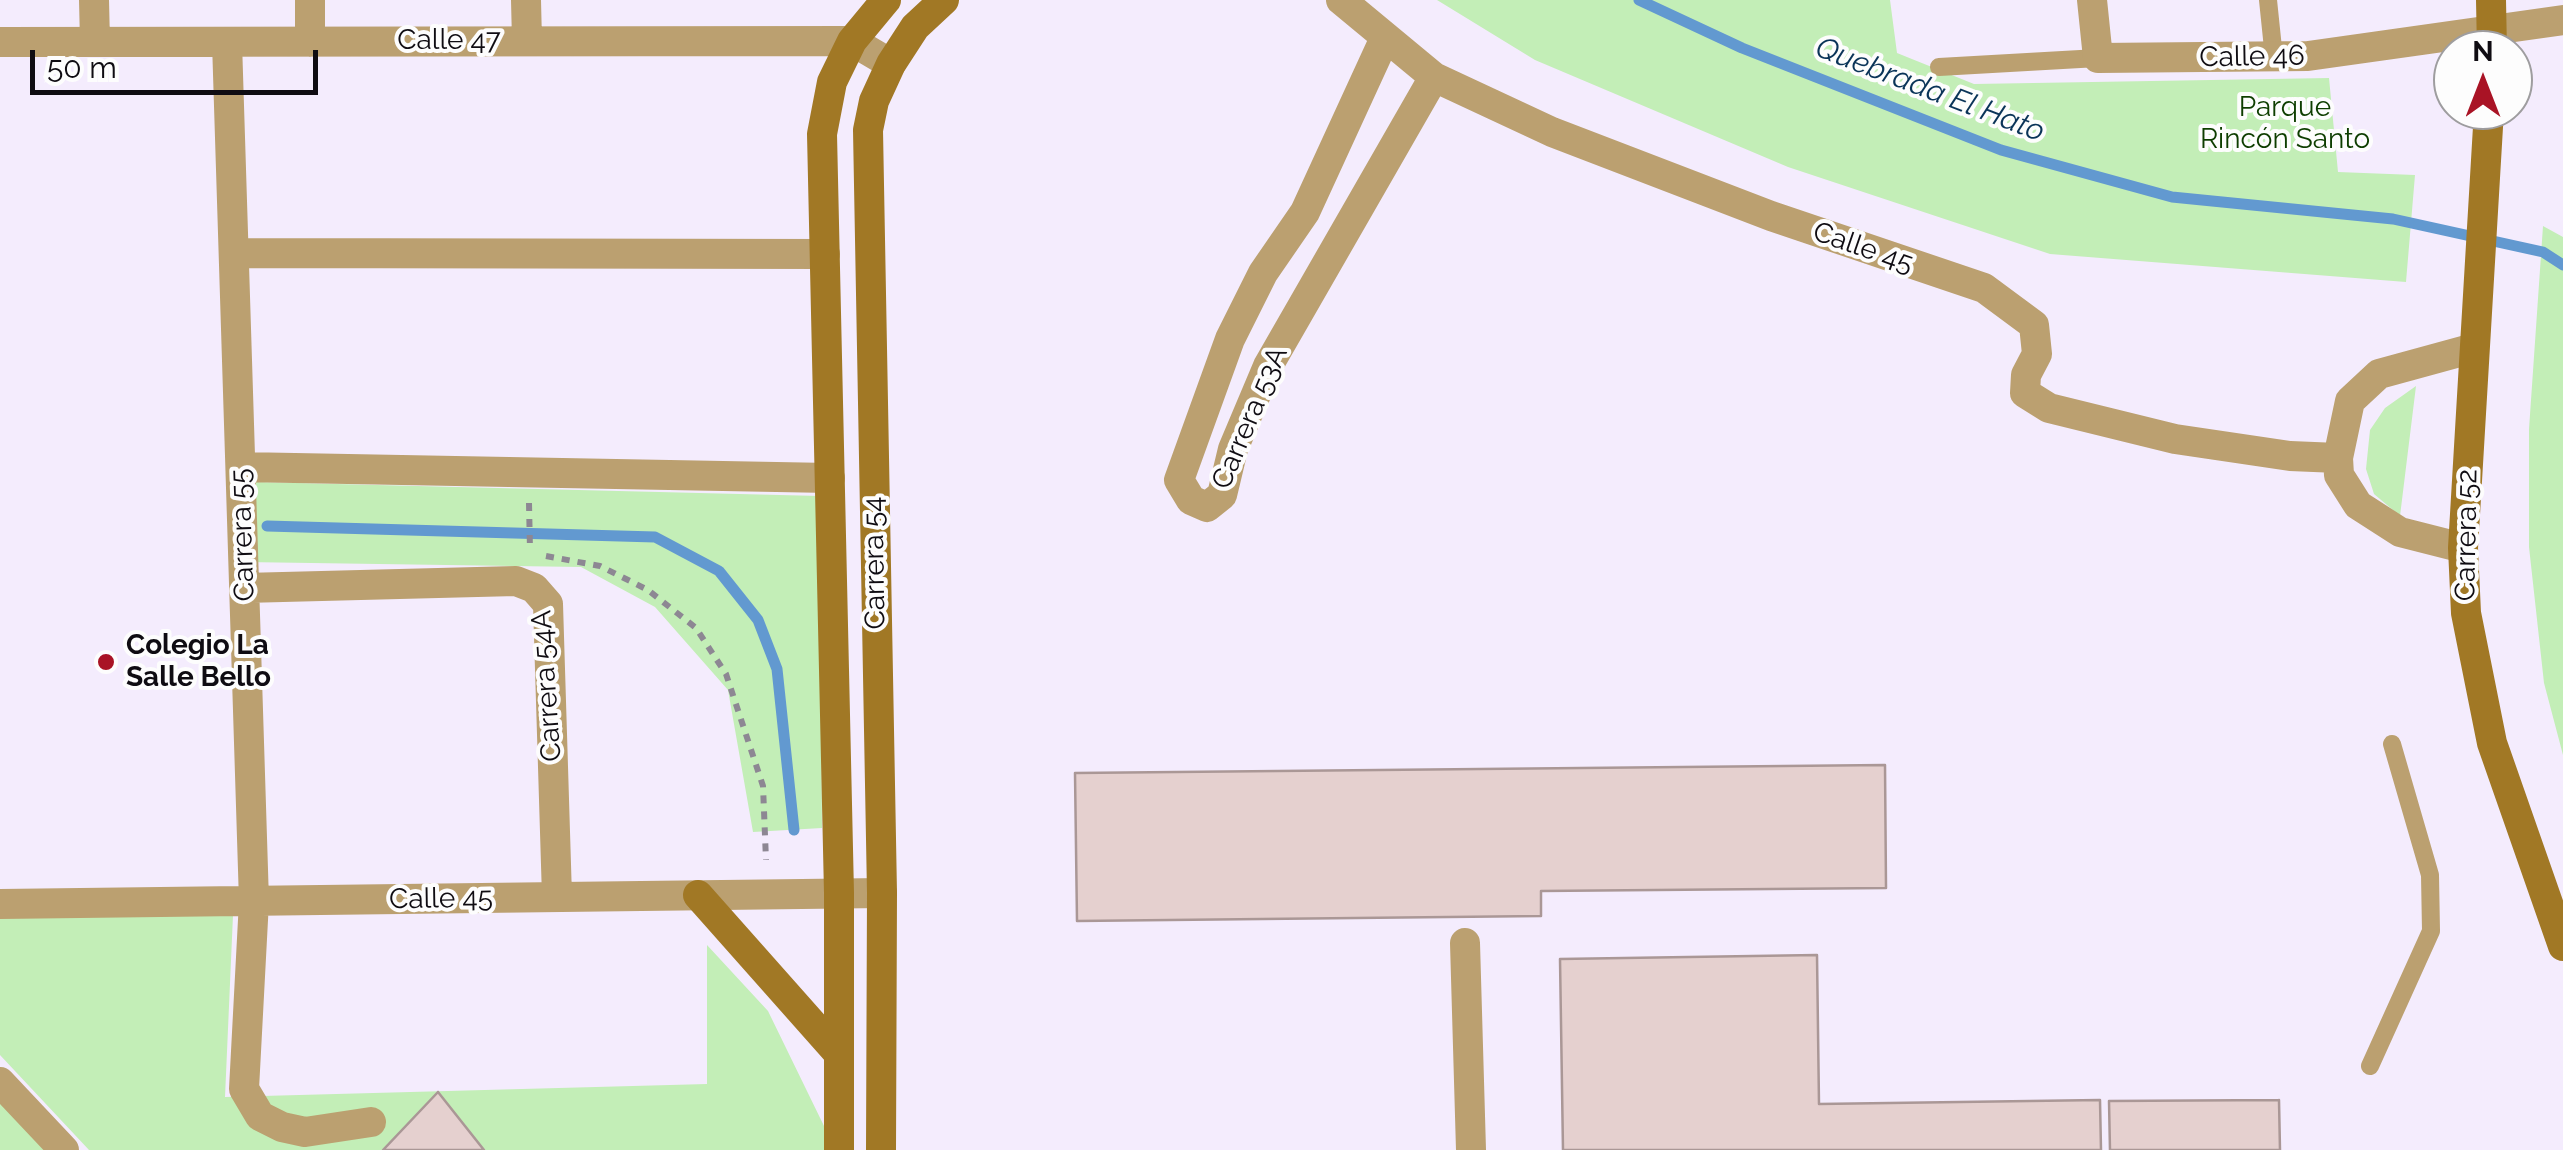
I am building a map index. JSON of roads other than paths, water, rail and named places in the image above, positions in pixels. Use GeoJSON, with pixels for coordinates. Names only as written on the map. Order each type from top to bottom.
{"type":"FeatureCollection","features":[{"type":"Feature","properties":{"kind":"main road","name":"Carrera 54"},"geometry":{"type":"LineString","coordinates":[[838,1150],[839,893],[822,134],[832,82],[852,40],[886,0]]}},
{"type":"Feature","properties":{"kind":"main road","name":"Carrera 54"},"geometry":{"type":"LineString","coordinates":[[882,1150],[882,893],[866,170],[874,102],[891,64],[916,27],[944,0]]}},
{"type":"Feature","properties":{"kind":"main road"},"geometry":{"type":"LineString","coordinates":[[2490,0],[2492,30]]}},
{"type":"Feature","properties":{"kind":"main road","name":"Carrera 52"},"geometry":{"type":"LineString","coordinates":[[2487,130],[2463,548],[2466,613],[2480,696],[2514,816],[2563,946]]}},
{"type":"Feature","properties":{"kind":"main road"},"geometry":{"type":"LineString","coordinates":[[698,895],[839,1054]]}},
{"type":"Feature","properties":{"kind":"street"},"geometry":{"type":"LineString","coordinates":[[94,0],[95,42]]}},
{"type":"Feature","properties":{"kind":"street"},"geometry":{"type":"LineString","coordinates":[[310,0],[310,42]]}},
{"type":"Feature","properties":{"kind":"street"},"geometry":{"type":"LineString","coordinates":[[526,0],[526,41]]}},
{"type":"Feature","properties":{"kind":"street","name":"Calle 45"},"geometry":{"type":"LineString","coordinates":[[1341,0],[1384,40],[1434,77],[1588,146],[1771,216],[1984,288],[2034,325],[2037,354],[2026,375],[2025,393],[2049,408],[2174,439],[2290,456],[2338,458]]}},
{"type":"Feature","properties":{"kind":"street"},"geometry":{"type":"LineString","coordinates":[[2092,0],[2098,58]]}},
{"type":"Feature","properties":{"kind":"street","name":"Calle 46"},"geometry":{"type":"LineString","coordinates":[[2528,30],[2563,20]]}},
{"type":"Feature","properties":{"kind":"street"},"geometry":{"type":"LineString","coordinates":[[852,40],[891,64]]}},
{"type":"Feature","properties":{"kind":"street","name":"Calle 47"},"geometry":{"type":"LineString","coordinates":[[0,42],[852,40]]}},
{"type":"Feature","properties":{"kind":"street","name":"Carrera 53A"},"geometry":{"type":"LineString","coordinates":[[1384,40],[1305,212],[1263,272],[1230,338],[1179,480],[1191,500],[1207,506],[1222,495],[1233,450],[1268,366],[1434,77]]}},
{"type":"Feature","properties":{"kind":"street","name":"Carrera 55"},"geometry":{"type":"LineString","coordinates":[[226,42],[254,901],[244,1088],[260,1116],[282,1126],[305,1132],[370,1122]]}},
{"type":"Feature","properties":{"kind":"street","name":"Calle 46"},"geometry":{"type":"LineString","coordinates":[[2098,58],[2274,58],[2433,45]]}},
{"type":"Feature","properties":{"kind":"street"},"geometry":{"type":"LineString","coordinates":[[234,253],[825,254]]}},
{"type":"Feature","properties":{"kind":"street"},"geometry":{"type":"LineString","coordinates":[[2463,548],[2400,532],[2358,505],[2339,475],[2338,458],[2350,401],[2379,374],[2474,348]]}},
{"type":"Feature","properties":{"kind":"street"},"geometry":{"type":"LineString","coordinates":[[240,466],[830,478]]}},
{"type":"Feature","properties":{"kind":"street","name":"Carrera 54A"},"geometry":{"type":"LineString","coordinates":[[244,588],[516,581],[534,588],[548,604],[557,897]]}},
{"type":"Feature","properties":{"kind":"street","name":"Calle 45"},"geometry":{"type":"LineString","coordinates":[[0,904],[882,893]]}},
{"type":"Feature","properties":{"kind":"street"},"geometry":{"type":"LineString","coordinates":[[1465,943],[1471,1150]]}},
{"type":"Feature","properties":{"kind":"street"},"geometry":{"type":"LineString","coordinates":[[0,1082],[64,1150]]}},
{"type":"Feature","properties":{"kind":"lane"},"geometry":{"type":"LineString","coordinates":[[2268,0],[2274,58]]}},
{"type":"Feature","properties":{"kind":"lane","name":"Calle 46"},"geometry":{"type":"LineString","coordinates":[[1939,67],[2098,58]]}},
{"type":"Feature","properties":{"kind":"lane"},"geometry":{"type":"LineString","coordinates":[[2370,1066],[2431,931],[2430,875],[2392,744]]}},
{"type":"Feature","properties":{"kind":"waterway","name":"Quebrada El Hato"},"geometry":{"type":"LineString","coordinates":[[1639,0],[1742,48],[2001,150],[2172,197],[2393,219],[2543,252],[2563,265]]}},
{"type":"Feature","properties":{"kind":"waterway"},"geometry":{"type":"LineString","coordinates":[[267,526],[655,537],[719,571],[758,620],[777,669],[794,830]]}},
{"type":"Feature","properties":{"kind":"place","name":"Colegio La Salle Bello"},"geometry":{"type":"Point","coordinates":[106,662]}},
{"type":"Feature","properties":{"kind":"park label","name":"Parque Rincón Santo"},"geometry":{"type":"Point","coordinates":[2285,124]}}]}
